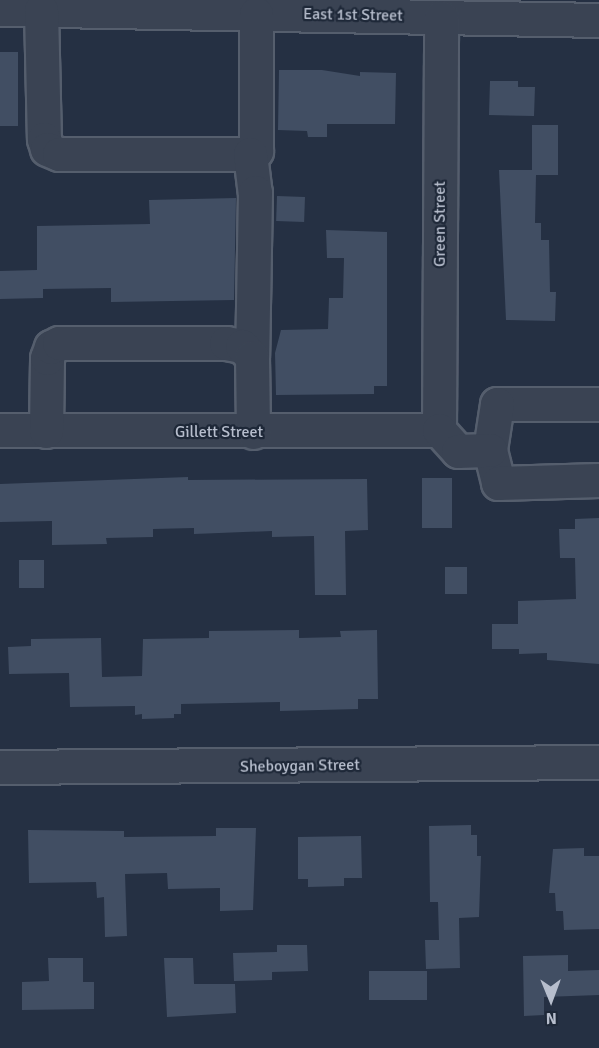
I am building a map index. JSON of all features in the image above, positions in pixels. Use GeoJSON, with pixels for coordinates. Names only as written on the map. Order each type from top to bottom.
{"type":"FeatureCollection","features":[{"type":"Feature","properties":{"kind":"street","name":"East 1st Street"},"geometry":{"type":"LineString","coordinates":[[0,9],[263,9],[441,17],[599,20]]}},
{"type":"Feature","properties":{"kind":"street"},"geometry":{"type":"LineString","coordinates":[[253,432],[255,192],[250,154],[258,142],[263,9]]}},
{"type":"Feature","properties":{"kind":"street"},"geometry":{"type":"LineString","coordinates":[[41,10],[47,149],[59,154],[250,154]]}},
{"type":"Feature","properties":{"kind":"street","name":"Green Street"},"geometry":{"type":"LineString","coordinates":[[439,430],[441,17]]}},
{"type":"Feature","properties":{"kind":"street"},"geometry":{"type":"LineString","coordinates":[[46,430],[47,358],[51,347],[59,343],[226,343],[242,346],[252,357]]}},
{"type":"Feature","properties":{"kind":"street"},"geometry":{"type":"LineString","coordinates":[[599,404],[497,404],[490,450],[498,483],[599,480]]}},
{"type":"Feature","properties":{"kind":"street","name":"Gillett Street"},"geometry":{"type":"LineString","coordinates":[[0,430],[253,432],[439,430]]}},
{"type":"Feature","properties":{"kind":"street"},"geometry":{"type":"LineString","coordinates":[[439,430],[458,451],[490,450]]}},
{"type":"Feature","properties":{"kind":"street","name":"Sheboygan Street"},"geometry":{"type":"LineString","coordinates":[[0,768],[599,762]]}},
{"type":"Feature","properties":{"kind":"building"},"geometry":{"type":"Polygon","coordinates":[[[0,52],[18,52],[18,126],[0,126],[0,52]]]}},
{"type":"Feature","properties":{"kind":"building"},"geometry":{"type":"Polygon","coordinates":[[[279,70],[322,70],[360,76],[360,72],[396,73],[395,124],[327,124],[327,137],[308,137],[307,131],[278,130],[279,70]]]}},
{"type":"Feature","properties":{"kind":"building"},"geometry":{"type":"Polygon","coordinates":[[[490,81],[518,81],[518,87],[535,87],[534,116],[489,115],[490,81]]]}},
{"type":"Feature","properties":{"kind":"building"},"geometry":{"type":"Polygon","coordinates":[[[532,125],[558,125],[558,175],[536,175],[535,223],[541,223],[541,240],[549,240],[550,292],[556,292],[555,321],[506,320],[499,170],[532,170],[532,125]]]}},
{"type":"Feature","properties":{"kind":"building"},"geometry":{"type":"Polygon","coordinates":[[[277,196],[305,197],[304,222],[276,221],[277,196]]]}},
{"type":"Feature","properties":{"kind":"building"},"geometry":{"type":"Polygon","coordinates":[[[236,198],[234,300],[111,302],[111,288],[43,289],[43,298],[0,299],[0,271],[37,270],[37,226],[150,224],[149,200],[236,198]]]}},
{"type":"Feature","properties":{"kind":"building"},"geometry":{"type":"Polygon","coordinates":[[[326,230],[387,232],[387,386],[374,386],[374,394],[276,395],[275,353],[281,330],[328,329],[329,298],[343,298],[344,258],[327,258],[326,230]]]}},
{"type":"Feature","properties":{"kind":"building"},"geometry":{"type":"Polygon","coordinates":[[[188,477],[188,480],[367,479],[368,530],[345,531],[346,595],[315,595],[314,536],[272,537],[272,531],[194,534],[194,528],[153,529],[153,537],[106,538],[107,544],[52,545],[52,521],[0,522],[0,484],[188,477]]]}},
{"type":"Feature","properties":{"kind":"building"},"geometry":{"type":"Polygon","coordinates":[[[422,478],[452,478],[452,528],[422,528],[422,478]]]}},
{"type":"Feature","properties":{"kind":"building"},"geometry":{"type":"Polygon","coordinates":[[[599,518],[599,664],[547,660],[547,653],[519,654],[519,649],[492,649],[492,624],[518,624],[518,601],[576,599],[575,558],[560,558],[559,529],[575,529],[575,519],[599,518]]]}},
{"type":"Feature","properties":{"kind":"building"},"geometry":{"type":"Polygon","coordinates":[[[19,560],[44,560],[44,588],[19,588],[19,560]]]}},
{"type":"Feature","properties":{"kind":"building"},"geometry":{"type":"Polygon","coordinates":[[[445,567],[467,567],[467,594],[445,594],[445,567]]]}},
{"type":"Feature","properties":{"kind":"building"},"geometry":{"type":"Polygon","coordinates":[[[299,630],[299,638],[341,637],[340,631],[377,630],[378,699],[358,699],[358,709],[280,711],[280,702],[181,704],[181,714],[174,714],[174,718],[142,719],[142,714],[135,715],[135,706],[70,707],[69,673],[9,674],[8,647],[31,646],[31,639],[101,638],[102,677],[142,676],[143,639],[209,638],[209,631],[299,630]]]}},
{"type":"Feature","properties":{"kind":"building"},"geometry":{"type":"Polygon","coordinates":[[[471,825],[471,835],[477,835],[477,856],[481,856],[479,917],[459,918],[460,968],[426,969],[425,940],[439,940],[438,902],[430,902],[429,826],[471,825]]]}},
{"type":"Feature","properties":{"kind":"building"},"geometry":{"type":"Polygon","coordinates":[[[216,828],[256,828],[253,910],[220,911],[220,888],[168,889],[167,873],[125,874],[127,936],[105,937],[104,897],[97,898],[96,882],[29,883],[28,830],[124,831],[124,837],[216,836],[216,828]]]}},
{"type":"Feature","properties":{"kind":"building"},"geometry":{"type":"Polygon","coordinates":[[[361,836],[362,878],[344,878],[344,886],[308,887],[308,879],[298,879],[298,837],[361,836]]]}},
{"type":"Feature","properties":{"kind":"building"},"geometry":{"type":"Polygon","coordinates":[[[584,848],[584,856],[599,856],[599,929],[564,930],[563,911],[556,911],[555,893],[549,893],[553,849],[584,848]]]}},
{"type":"Feature","properties":{"kind":"building"},"geometry":{"type":"Polygon","coordinates":[[[277,945],[307,945],[308,971],[272,972],[272,980],[234,981],[233,953],[277,952],[277,945]]]}},
{"type":"Feature","properties":{"kind":"building"},"geometry":{"type":"Polygon","coordinates":[[[568,955],[568,971],[599,970],[599,995],[544,997],[544,1015],[524,1016],[523,956],[568,955]]]}},
{"type":"Feature","properties":{"kind":"building"},"geometry":{"type":"Polygon","coordinates":[[[48,958],[83,958],[83,982],[94,982],[94,1009],[22,1010],[22,982],[49,981],[48,958]]]}},
{"type":"Feature","properties":{"kind":"building"},"geometry":{"type":"Polygon","coordinates":[[[164,958],[193,958],[194,984],[235,984],[236,1013],[167,1017],[164,958]]]}},
{"type":"Feature","properties":{"kind":"building"},"geometry":{"type":"Polygon","coordinates":[[[369,971],[427,971],[427,1000],[369,1000],[369,971]]]}}]}
